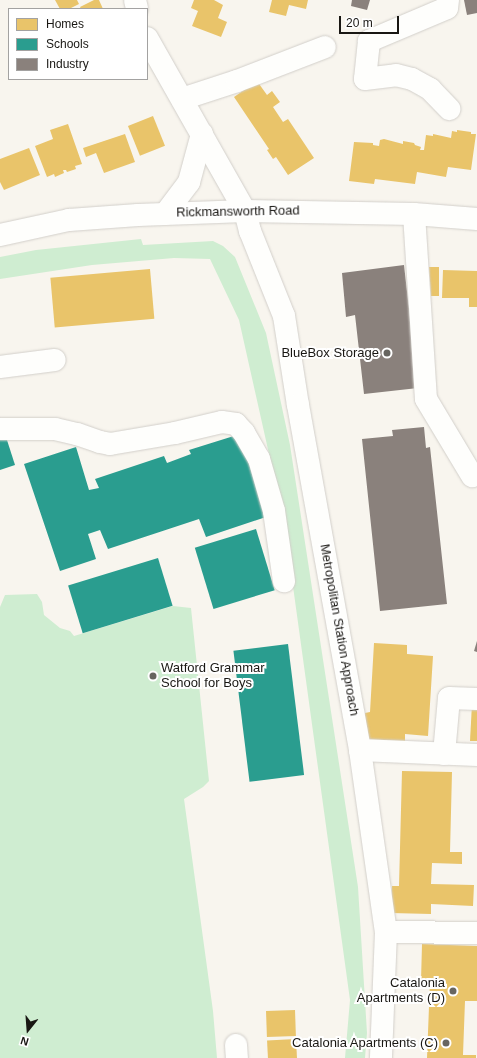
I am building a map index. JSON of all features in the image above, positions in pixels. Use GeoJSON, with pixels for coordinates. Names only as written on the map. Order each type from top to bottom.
{"type":"FeatureCollection","features":[{"type":"Feature","properties":{"kind":"street"},"geometry":{"type":"LineString","coordinates":[[448,0],[447,8],[368,41],[365,79],[396,76],[412,80],[430,89],[450,109]]}},
{"type":"Feature","properties":{"kind":"street","name":"Metropolitan Station Approach"},"geometry":{"type":"LineString","coordinates":[[148,40],[245,211],[250,231],[284,316],[298,405],[360,750],[386,932],[381,1058]]}},
{"type":"Feature","properties":{"kind":"street"},"geometry":{"type":"LineString","coordinates":[[182,99],[237,81],[325,47]]}},
{"type":"Feature","properties":{"kind":"street"},"geometry":{"type":"LineString","coordinates":[[165,214],[189,182],[202,134]]}},
{"type":"Feature","properties":{"kind":"street","name":"Rickmansworth Road"},"geometry":{"type":"LineString","coordinates":[[0,235],[68,220],[245,211],[414,214],[477,219]]}},
{"type":"Feature","properties":{"kind":"street"},"geometry":{"type":"LineString","coordinates":[[414,214],[426,399],[472,476]]}},
{"type":"Feature","properties":{"kind":"street"},"geometry":{"type":"LineString","coordinates":[[0,367],[55,360]]}},
{"type":"Feature","properties":{"kind":"street"},"geometry":{"type":"LineString","coordinates":[[0,429],[55,429],[110,444],[175,433],[222,422],[236,424],[244,433],[260,459],[274,511],[284,581]]}},
{"type":"Feature","properties":{"kind":"street"},"geometry":{"type":"LineString","coordinates":[[444,754],[449,698],[477,699]]}},
{"type":"Feature","properties":{"kind":"street"},"geometry":{"type":"LineString","coordinates":[[360,750],[477,755]]}},
{"type":"Feature","properties":{"kind":"street"},"geometry":{"type":"LineString","coordinates":[[386,932],[477,933]]}},
{"type":"Feature","properties":{"kind":"green space"},"geometry":{"type":"Polygon","coordinates":[[[141,239],[143,245],[213,241],[223,246],[235,257],[266,333],[290,445],[358,887],[367,1033],[365,1058],[345,1058],[350,1000],[284,521],[239,320],[210,259],[174,258],[92,265],[0,279],[0,257],[36,250],[141,239]]]}},
{"type":"Feature","properties":{"kind":"green space"},"geometry":{"type":"Polygon","coordinates":[[[37,594],[42,602],[44,615],[60,628],[70,631],[74,636],[173,606],[191,608],[209,781],[203,787],[184,799],[213,1011],[217,1058],[0,1058],[0,607],[5,595],[37,594]]]}},
{"type":"Feature","properties":{"kind":"building: Homes"},"geometry":{"type":"Polygon","coordinates":[[[55,0],[77,0],[79,4],[71,8],[59,8],[55,0]]]}},
{"type":"Feature","properties":{"kind":"building: Homes"},"geometry":{"type":"Polygon","coordinates":[[[94,0],[99,0],[103,8],[80,8],[94,0]]]}},
{"type":"Feature","properties":{"kind":"building: Homes"},"geometry":{"type":"Polygon","coordinates":[[[194,0],[214,0],[223,5],[218,18],[227,22],[221,37],[192,26],[198,11],[191,8],[194,0]]]}},
{"type":"Feature","properties":{"kind":"building: Homes"},"geometry":{"type":"Polygon","coordinates":[[[272,0],[308,0],[306,9],[289,5],[286,16],[269,12],[272,0]]]}},
{"type":"Feature","properties":{"kind":"building: Homes"},"geometry":{"type":"Polygon","coordinates":[[[257,81],[267,95],[272,91],[280,102],[273,107],[283,122],[288,119],[314,158],[288,175],[276,157],[273,159],[267,150],[269,149],[234,97],[257,81]]]}},
{"type":"Feature","properties":{"kind":"building: Homes"},"geometry":{"type":"Polygon","coordinates":[[[153,116],[165,146],[140,156],[128,126],[153,116]]]}},
{"type":"Feature","properties":{"kind":"building: Homes"},"geometry":{"type":"Polygon","coordinates":[[[68,124],[82,164],[75,166],[76,169],[67,172],[66,170],[63,170],[64,173],[55,177],[54,174],[47,177],[35,146],[53,139],[50,130],[68,124]]]}},
{"type":"Feature","properties":{"kind":"building: Homes"},"geometry":{"type":"Polygon","coordinates":[[[457,130],[476,134],[471,170],[448,167],[446,177],[417,172],[415,184],[375,179],[374,184],[349,181],[354,142],[373,143],[373,145],[379,146],[380,140],[384,139],[403,144],[403,141],[414,143],[415,145],[421,147],[420,150],[424,150],[426,135],[433,136],[433,134],[451,138],[452,131],[457,132],[457,130]]]}},
{"type":"Feature","properties":{"kind":"building: Homes"},"geometry":{"type":"Polygon","coordinates":[[[125,134],[135,162],[104,173],[96,153],[86,157],[83,148],[125,134]]]}},
{"type":"Feature","properties":{"kind":"building: Homes"},"geometry":{"type":"Polygon","coordinates":[[[29,148],[40,175],[4,190],[0,182],[0,159],[29,148]]]}},
{"type":"Feature","properties":{"kind":"building: Homes"},"geometry":{"type":"Polygon","coordinates":[[[429,267],[439,267],[439,296],[431,296],[429,267]]]}},
{"type":"Feature","properties":{"kind":"building: Homes"},"geometry":{"type":"Polygon","coordinates":[[[150,269],[154,319],[55,328],[50,278],[150,269]]]}},
{"type":"Feature","properties":{"kind":"building: Homes"},"geometry":{"type":"Polygon","coordinates":[[[443,270],[477,271],[477,307],[469,307],[469,298],[442,298],[443,270]]]}},
{"type":"Feature","properties":{"kind":"building: Homes"},"geometry":{"type":"Polygon","coordinates":[[[374,643],[407,645],[407,654],[433,656],[428,736],[405,734],[405,748],[363,746],[365,713],[370,712],[374,643]]]}},
{"type":"Feature","properties":{"kind":"building: Homes"},"geometry":{"type":"Polygon","coordinates":[[[472,704],[477,704],[477,741],[470,741],[472,704]]]}},
{"type":"Feature","properties":{"kind":"building: Homes"},"geometry":{"type":"Polygon","coordinates":[[[402,771],[452,772],[450,852],[462,852],[462,864],[432,863],[431,884],[474,885],[473,906],[431,904],[431,914],[391,913],[392,886],[399,886],[402,771]]]}},
{"type":"Feature","properties":{"kind":"building: Homes","name":"Catalonia Apartments (D)"},"geometry":{"type":"Polygon","coordinates":[[[422,944],[477,946],[477,1001],[465,1001],[463,1055],[476,1055],[476,1058],[427,1058],[430,981],[421,981],[422,944]]]}},
{"type":"Feature","properties":{"kind":"building: Homes"},"geometry":{"type":"Polygon","coordinates":[[[295,1010],[296,1036],[267,1037],[266,1011],[295,1010]]]}},
{"type":"Feature","properties":{"kind":"building: Homes"},"geometry":{"type":"Polygon","coordinates":[[[296,1039],[297,1058],[268,1058],[267,1041],[296,1039]]]}},
{"type":"Feature","properties":{"kind":"building: Schools"},"geometry":{"type":"Polygon","coordinates":[[[237,435],[249,463],[253,462],[266,517],[206,537],[199,519],[108,549],[100,530],[88,534],[96,559],[60,571],[24,464],[76,447],[89,490],[99,488],[95,479],[164,456],[167,463],[191,454],[189,450],[237,435]]]}},
{"type":"Feature","properties":{"kind":"building: Schools"},"geometry":{"type":"Polygon","coordinates":[[[6,437],[15,465],[0,470],[0,439],[6,437]]]}},
{"type":"Feature","properties":{"kind":"building: Schools"},"geometry":{"type":"Polygon","coordinates":[[[256,529],[275,590],[214,609],[195,548],[256,529]]]}},
{"type":"Feature","properties":{"kind":"building: Schools"},"geometry":{"type":"Polygon","coordinates":[[[158,558],[173,606],[83,633],[68,585],[158,558]]]}},
{"type":"Feature","properties":{"kind":"building: Schools"},"geometry":{"type":"Polygon","coordinates":[[[288,644],[304,775],[249,782],[233,651],[288,644]]]}},
{"type":"Feature","properties":{"kind":"building: Industry"},"geometry":{"type":"Polygon","coordinates":[[[352,0],[370,0],[367,10],[351,6],[352,0]]]}},
{"type":"Feature","properties":{"kind":"building: Industry"},"geometry":{"type":"Polygon","coordinates":[[[464,0],[477,0],[477,13],[467,15],[464,0]]]}},
{"type":"Feature","properties":{"kind":"building: Industry","name":"BlueBox Storage"},"geometry":{"type":"Polygon","coordinates":[[[404,265],[418,388],[364,394],[355,315],[346,317],[342,273],[404,265]]]}},
{"type":"Feature","properties":{"kind":"building: Industry"},"geometry":{"type":"Polygon","coordinates":[[[424,427],[426,448],[430,447],[447,604],[380,611],[362,439],[393,436],[392,430],[424,427]]]}},
{"type":"Feature","properties":{"kind":"building: Industry"},"geometry":{"type":"Polygon","coordinates":[[[477,641],[477,652],[474,651],[477,641]]]}},
{"type":"Feature","properties":{"kind":"place","name":"BlueBox Storage"},"geometry":{"type":"Point","coordinates":[387,353]}},
{"type":"Feature","properties":{"kind":"place","name":"Watford Grammar School for Boys"},"geometry":{"type":"Point","coordinates":[153,676]}},
{"type":"Feature","properties":{"kind":"place","name":"Catalonia Apartments (D)"},"geometry":{"type":"Point","coordinates":[453,991]}},
{"type":"Feature","properties":{"kind":"place","name":"Catalonia Apartments (C)"},"geometry":{"type":"Point","coordinates":[446,1043]}}]}
